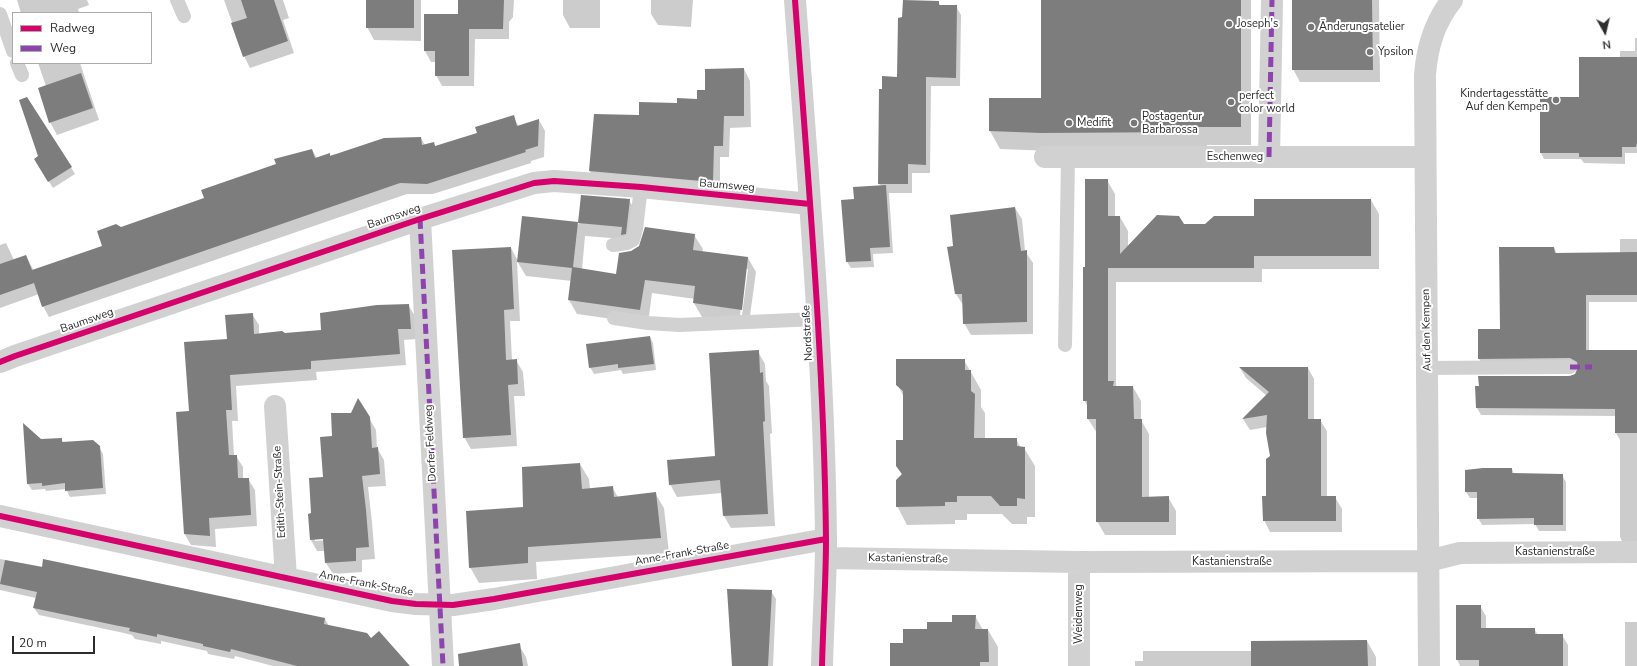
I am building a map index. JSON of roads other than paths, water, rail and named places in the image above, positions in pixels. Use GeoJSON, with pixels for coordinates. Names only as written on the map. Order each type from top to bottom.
{"type":"FeatureCollection","features":[{"type":"Feature","properties":{"kind":"street","name":"Nordstraße"},"geometry":{"type":"LineString","coordinates":[[795,0],[817,319],[826,548],[822,666]]}},
{"type":"Feature","properties":{"kind":"street"},"geometry":{"type":"LineString","coordinates":[[1269,157],[1272,0]]}},
{"type":"Feature","properties":{"kind":"street","name":"Auf den Kempen"},"geometry":{"type":"LineString","coordinates":[[1429,666],[1425,75],[1428,49],[1435,26],[1452,0]]}},
{"type":"Feature","properties":{"kind":"street","name":"Eschenweg"},"geometry":{"type":"LineString","coordinates":[[1045,157],[1425,157]]}},
{"type":"Feature","properties":{"kind":"street","name":"Baumsweg"},"geometry":{"type":"LineString","coordinates":[[0,362],[420,219],[534,183],[554,181],[641,187],[810,204]]}},
{"type":"Feature","properties":{"kind":"street","name":"Dorfer Feldweg"},"geometry":{"type":"LineString","coordinates":[[420,219],[443,666]]}},
{"type":"Feature","properties":{"kind":"street","name":"Edith-Stein-Straße"},"geometry":{"type":"LineString","coordinates":[[275,406],[286,578]]}},
{"type":"Feature","properties":{"kind":"street","name":"Anne-Frank-Straße"},"geometry":{"type":"LineString","coordinates":[[0,516],[392,600],[416,604],[439,605],[453,605],[494,599],[826,548]]}},
{"type":"Feature","properties":{"kind":"street","name":"Kastanienstraße"},"geometry":{"type":"LineString","coordinates":[[826,548],[1079,562],[1428,561],[1460,553],[1637,552]]}},
{"type":"Feature","properties":{"kind":"street","name":"Weidenweg"},"geometry":{"type":"LineString","coordinates":[[1079,562],[1079,666]]}},
{"type":"Feature","properties":{"kind":"lane"},"geometry":{"type":"LineString","coordinates":[[177,0],[184,16]]}},
{"type":"Feature","properties":{"kind":"lane"},"geometry":{"type":"LineString","coordinates":[[0,14],[12,48]]}},
{"type":"Feature","properties":{"kind":"lane"},"geometry":{"type":"LineString","coordinates":[[1065,345],[1068,157]]}},
{"type":"Feature","properties":{"kind":"lane"},"geometry":{"type":"LineString","coordinates":[[613,245],[627,243],[632,240],[636,229],[641,187]]}},
{"type":"Feature","properties":{"kind":"lane"},"geometry":{"type":"LineString","coordinates":[[614,318],[648,323],[679,325],[817,319]]}},
{"type":"Feature","properties":{"kind":"lane"},"geometry":{"type":"LineString","coordinates":[[1427,368],[1570,367]]}},
{"type":"Feature","properties":{"kind":"place","name":"Joseph's"},"geometry":{"type":"Point","coordinates":[1229,24]}},
{"type":"Feature","properties":{"kind":"place","name":"Änderungsatelier"},"geometry":{"type":"Point","coordinates":[1311,27]}},
{"type":"Feature","properties":{"kind":"place","name":"Ypsilon"},"geometry":{"type":"Point","coordinates":[1370,52]}},
{"type":"Feature","properties":{"kind":"place","name":"Kindertagesstätte Auf den Kempen"},"geometry":{"type":"Point","coordinates":[1556,100]}},
{"type":"Feature","properties":{"kind":"place","name":"perfect color world"},"geometry":{"type":"Point","coordinates":[1231,102]}},
{"type":"Feature","properties":{"kind":"place","name":"Medifit"},"geometry":{"type":"Point","coordinates":[1069,123]}},
{"type":"Feature","properties":{"kind":"place","name":"Postagentur Barbarossa"},"geometry":{"type":"Point","coordinates":[1134,123]}}]}
